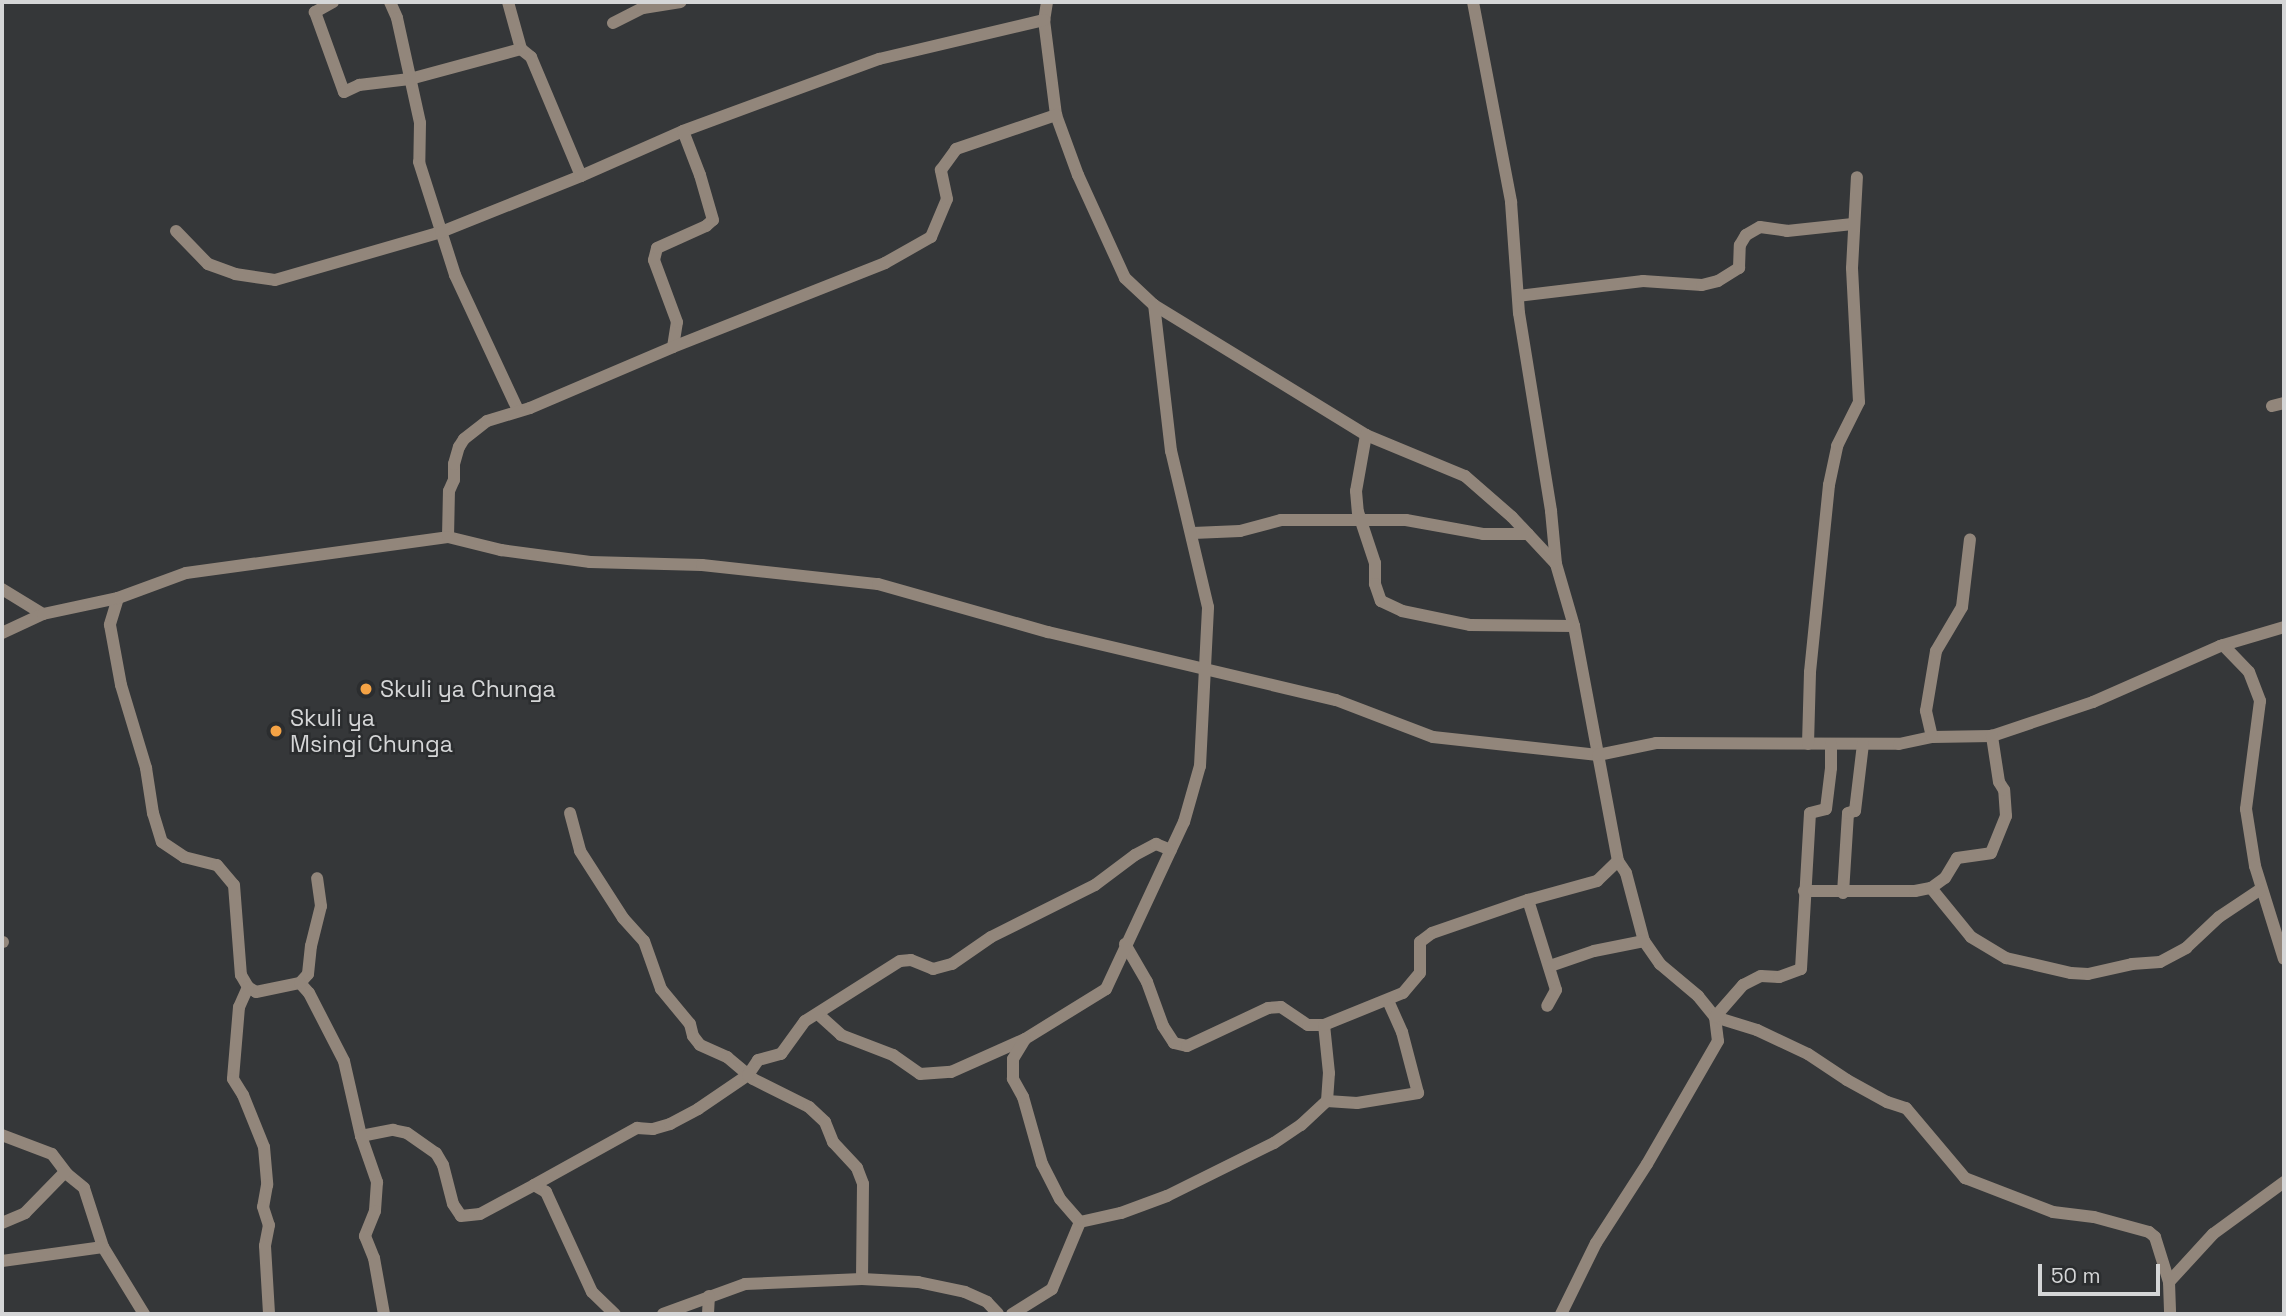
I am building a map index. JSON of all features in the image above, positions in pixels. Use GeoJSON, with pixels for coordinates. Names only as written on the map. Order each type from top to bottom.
{"type":"FeatureCollection","features":[{"type":"Feature","properties":{"kind":"street"},"geometry":{"type":"LineString","coordinates":[[333,2],[315,12],[344,92],[359,85],[410,79],[521,49]]}},
{"type":"Feature","properties":{"kind":"street"},"geometry":{"type":"LineString","coordinates":[[390,2],[397,18],[420,123],[419,162],[455,275],[518,410]]}},
{"type":"Feature","properties":{"kind":"street"},"geometry":{"type":"LineString","coordinates":[[508,2],[521,49],[531,57],[581,176]]}},
{"type":"Feature","properties":{"kind":"street"},"geometry":{"type":"LineString","coordinates":[[613,23],[643,8],[681,2]]}},
{"type":"Feature","properties":{"kind":"street"},"geometry":{"type":"LineString","coordinates":[[1047,2],[1044,20],[1056,115],[1078,175],[1125,278],[1154,305],[1366,435],[1465,476],[1528,534],[1556,564]]}},
{"type":"Feature","properties":{"kind":"street"},"geometry":{"type":"LineString","coordinates":[[1473,2],[1511,202],[1518,296],[1551,511],[1556,564],[1574,626],[1618,861],[1626,873],[1644,941],[1660,964],[1699,996],[1715,1017],[1718,1041],[1647,1164],[1615,1210],[1561,1314]]}},
{"type":"Feature","properties":{"kind":"street"},"geometry":{"type":"LineString","coordinates":[[176,231],[208,264],[235,274],[275,280],[441,232],[581,176],[683,131],[878,59],[1044,20]]}},
{"type":"Feature","properties":{"kind":"street"},"geometry":{"type":"LineString","coordinates":[[447,537],[449,491],[464,439],[487,421],[530,408],[673,347],[884,263],[931,237],[947,199],[941,170],[956,149],[1056,115]]}},
{"type":"Feature","properties":{"kind":"street"},"geometry":{"type":"LineString","coordinates":[[673,347],[677,322],[654,260],[657,248],[706,226],[713,220],[701,175],[683,131]]}},
{"type":"Feature","properties":{"kind":"street"},"geometry":{"type":"LineString","coordinates":[[1808,744],[1810,672],[1829,485],[1837,446],[1859,402],[1854,349],[1853,224],[1857,177]]}},
{"type":"Feature","properties":{"kind":"street"},"geometry":{"type":"LineString","coordinates":[[1518,296],[1643,281],[1702,285],[1718,281],[1739,268],[1740,245],[1746,234],[1760,227],[1787,231],[1853,224]]}},
{"type":"Feature","properties":{"kind":"street"},"geometry":{"type":"LineString","coordinates":[[818,1014],[841,1035],[893,1055],[920,1074],[951,1072],[1025,1039],[1106,989],[1184,822],[1200,766],[1208,607],[1193,533],[1171,451],[1154,305]]}},
{"type":"Feature","properties":{"kind":"street"},"geometry":{"type":"LineString","coordinates":[[1366,435],[1356,491],[1361,521],[1375,564],[1375,584],[1381,601],[1402,611],[1470,625],[1574,626]]}},
{"type":"Feature","properties":{"kind":"street"},"geometry":{"type":"LineString","coordinates":[[1193,533],[1240,531],[1281,520],[1406,520],[1483,534],[1528,534]]}},
{"type":"Feature","properties":{"kind":"street"},"geometry":{"type":"LineString","coordinates":[[2,633],[43,614],[118,598],[186,573],[447,537],[501,550],[590,562],[702,565],[878,584],[1048,632],[1336,700],[1433,737],[1598,755],[1656,743],[1899,744],[1932,737],[1992,736],[2093,702],[2223,645],[2284,627]]}},
{"type":"Feature","properties":{"kind":"street"},"geometry":{"type":"LineString","coordinates":[[1932,737],[1926,711],[1936,651],[1962,607],[1970,539]]}},
{"type":"Feature","properties":{"kind":"street"},"geometry":{"type":"LineString","coordinates":[[2,589],[43,614]]}},
{"type":"Feature","properties":{"kind":"street"},"geometry":{"type":"LineString","coordinates":[[118,598],[110,625],[121,685],[146,768],[162,842],[184,857],[217,865],[234,885],[241,975],[248,987],[256,992],[300,983],[308,974],[310,946],[321,906],[317,878]]}},
{"type":"Feature","properties":{"kind":"street"},"geometry":{"type":"LineString","coordinates":[[2223,645],[2249,672],[2260,701],[2246,809],[2261,889],[2284,959]]}},
{"type":"Feature","properties":{"kind":"street"},"geometry":{"type":"LineString","coordinates":[[1804,891],[1843,893],[1915,891],[1930,888],[1953,869],[1957,858],[1991,853],[2006,816],[2004,790],[1999,782],[1992,736]]}},
{"type":"Feature","properties":{"kind":"street"},"geometry":{"type":"LineString","coordinates":[[1715,1017],[1742,985],[1760,976],[1779,977],[1801,969],[1805,937],[1804,891],[1810,813],[1826,809],[1831,744]]}},
{"type":"Feature","properties":{"kind":"street"},"geometry":{"type":"LineString","coordinates":[[1843,893],[1848,813],[1855,811],[1863,744]]}},
{"type":"Feature","properties":{"kind":"street"},"geometry":{"type":"LineString","coordinates":[[570,813],[580,851],[616,908],[644,942],[654,973],[669,1002],[690,1024],[700,1045],[727,1057],[748,1075],[809,1107],[825,1122],[833,1142],[857,1168],[863,1184],[862,1279]]}},
{"type":"Feature","properties":{"kind":"street"},"geometry":{"type":"LineString","coordinates":[[360,1136],[400,1131],[436,1153],[443,1165],[453,1204],[461,1216],[480,1214],[637,1128],[653,1129],[670,1124],[748,1075],[758,1060],[781,1054],[795,1032],[818,1014],[900,961],[911,960],[933,969],[951,964],[991,937],[1095,885],[1135,855],[1156,844],[1171,850]]}},
{"type":"Feature","properties":{"kind":"street"},"geometry":{"type":"LineString","coordinates":[[1125,944],[1147,982],[1163,1026],[1174,1043],[1187,1046],[1268,1008],[1281,1007],[1308,1025],[1324,1025],[1404,993],[1420,974],[1420,942],[1433,933],[1528,900],[1597,881],[1618,861]]}},
{"type":"Feature","properties":{"kind":"street"},"geometry":{"type":"LineString","coordinates":[[1930,888],[1971,937],[2006,958],[2071,973],[2088,974],[2132,964],[2160,962],[2186,948],[2219,917],[2261,889]]}},
{"type":"Feature","properties":{"kind":"street"},"geometry":{"type":"LineString","coordinates":[[1528,900],[1556,990],[1547,1006]]}},
{"type":"Feature","properties":{"kind":"street"},"geometry":{"type":"LineString","coordinates":[[1550,966],[1594,951],[1644,941]]}},
{"type":"Feature","properties":{"kind":"street"},"geometry":{"type":"LineString","coordinates":[[300,983],[309,993],[317,1013],[338,1044],[360,1136],[377,1182],[375,1211],[365,1237],[374,1258],[384,1314]]}},
{"type":"Feature","properties":{"kind":"street"},"geometry":{"type":"LineString","coordinates":[[248,987],[239,1007],[233,1079],[243,1095],[264,1147],[267,1185],[263,1208],[269,1225],[265,1247],[269,1314]]}},
{"type":"Feature","properties":{"kind":"street"},"geometry":{"type":"LineString","coordinates":[[1327,1101],[1357,1103],[1418,1093],[1402,1032],[1388,1001]]}},
{"type":"Feature","properties":{"kind":"street"},"geometry":{"type":"LineString","coordinates":[[1715,1017],[1757,1030],[1808,1054],[1886,1102],[1906,1108],[1965,1178],[2053,1212],[2094,1217],[2149,1232],[2155,1237],[2169,1282],[2170,1314]]}},
{"type":"Feature","properties":{"kind":"street"},"geometry":{"type":"LineString","coordinates":[[1080,1222],[1121,1213],[1167,1196],[1274,1143],[1301,1125],[1327,1101],[1329,1073],[1324,1025]]}},
{"type":"Feature","properties":{"kind":"street"},"geometry":{"type":"LineString","coordinates":[[1025,1039],[1013,1059],[1013,1079],[1023,1097],[1042,1164],[1060,1199],[1080,1222]]}},
{"type":"Feature","properties":{"kind":"street"},"geometry":{"type":"LineString","coordinates":[[2,1135],[52,1154],[65,1172],[84,1188],[103,1247],[144,1314]]}},
{"type":"Feature","properties":{"kind":"street"},"geometry":{"type":"LineString","coordinates":[[2,1223],[25,1213],[65,1172]]}},
{"type":"Feature","properties":{"kind":"street"},"geometry":{"type":"LineString","coordinates":[[2169,1282],[2213,1234],[2284,1182]]}},
{"type":"Feature","properties":{"kind":"street"},"geometry":{"type":"LineString","coordinates":[[534,1185],[546,1192],[592,1292],[615,1314]]}},
{"type":"Feature","properties":{"kind":"street"},"geometry":{"type":"LineString","coordinates":[[1012,1314],[1052,1289],[1080,1222]]}},
{"type":"Feature","properties":{"kind":"street"},"geometry":{"type":"LineString","coordinates":[[2,1261],[103,1247]]}},
{"type":"Feature","properties":{"kind":"street"},"geometry":{"type":"LineString","coordinates":[[663,1314],[746,1284],[862,1279],[918,1282],[965,1292],[987,1302],[998,1314]]}},
{"type":"Feature","properties":{"kind":"street"},"geometry":{"type":"LineString","coordinates":[[708,1314],[709,1296]]}},
{"type":"Feature","properties":{"kind":"place","name":"Skuli ya Chunga"},"geometry":{"type":"Point","coordinates":[366,689]}},
{"type":"Feature","properties":{"kind":"place","name":"Skuli ya Msingi Chunga"},"geometry":{"type":"Point","coordinates":[276,731]}}]}
